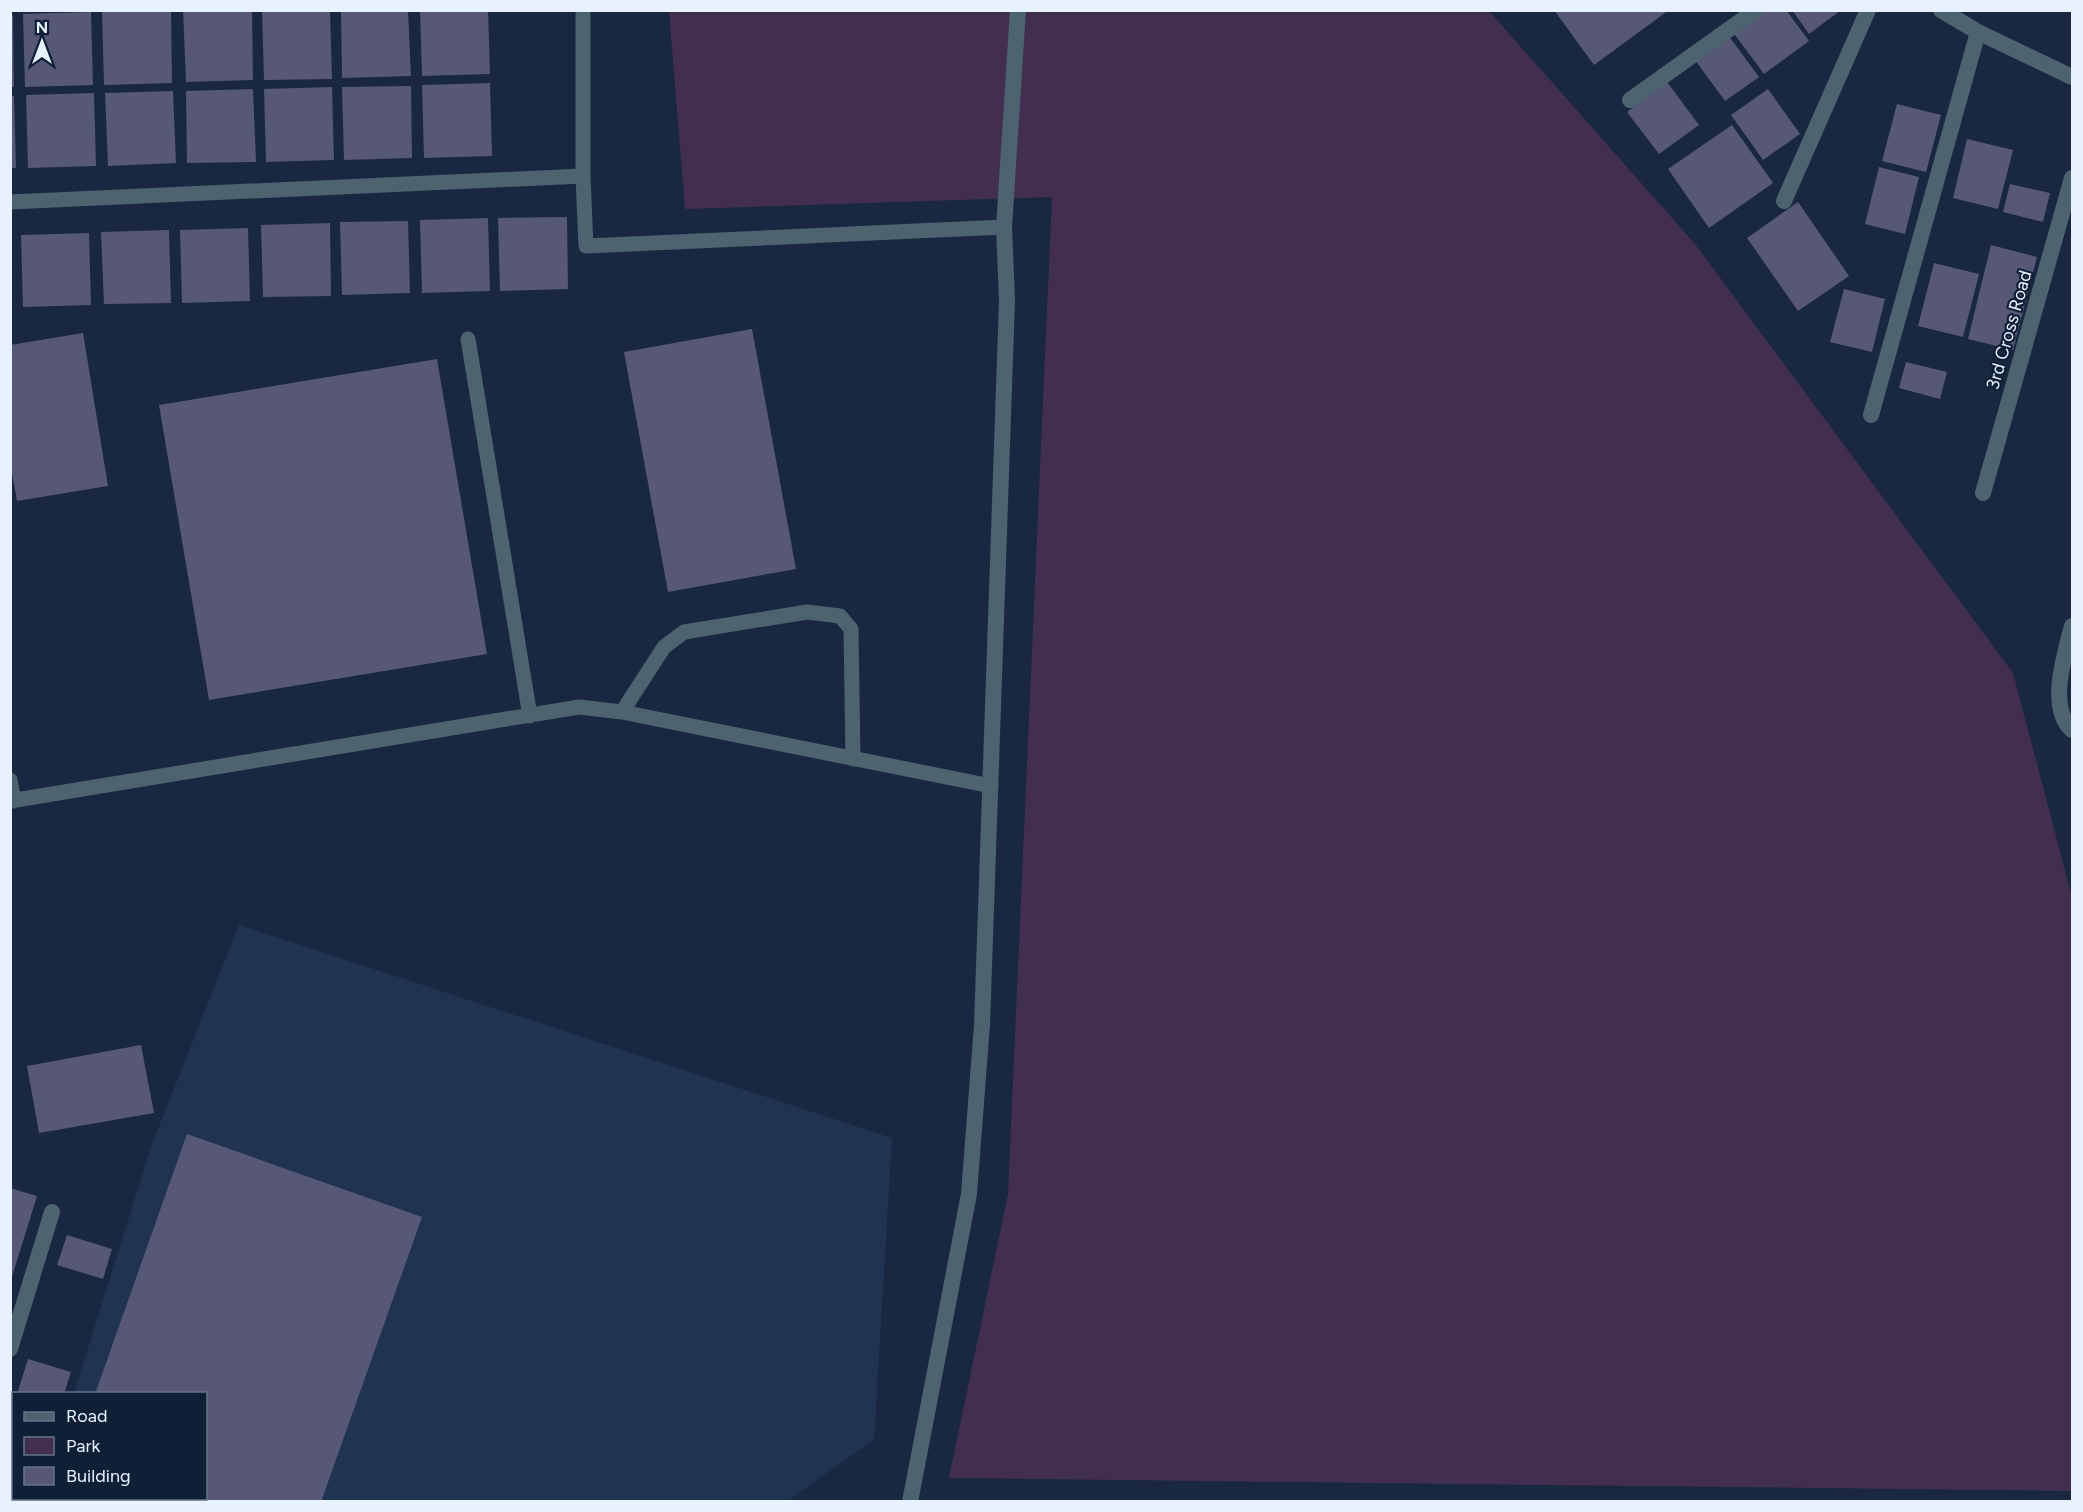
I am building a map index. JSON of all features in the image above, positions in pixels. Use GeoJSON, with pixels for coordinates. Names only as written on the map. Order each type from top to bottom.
{"type":"FeatureCollection","features":[{"type":"Feature","properties":{"kind":"street"},"geometry":{"type":"LineString","coordinates":[[910,1502],[969,1194],[982,1025],[1007,300],[1004,227],[1018,10]]}},
{"type":"Feature","properties":{"kind":"street"},"geometry":{"type":"LineString","coordinates":[[1630,100],[1756,10]]}},
{"type":"Feature","properties":{"kind":"street"},"geometry":{"type":"LineString","coordinates":[[1784,201],[1868,10]]}},
{"type":"Feature","properties":{"kind":"street"},"geometry":{"type":"LineString","coordinates":[[1941,10],[1978,32],[2073,77]]}},
{"type":"Feature","properties":{"kind":"street"},"geometry":{"type":"LineString","coordinates":[[1871,415],[1978,32]]}},
{"type":"Feature","properties":{"kind":"street","name":"3rd Cross Road"},"geometry":{"type":"LineString","coordinates":[[1983,493],[2073,178]]}},
{"type":"Feature","properties":{"kind":"street"},"geometry":{"type":"LineString","coordinates":[[2073,626],[2060,669],[2060,703],[2067,724],[2073,730]]}},
{"type":"Feature","properties":{"kind":"street"},"geometry":{"type":"LineString","coordinates":[[10,1350],[52,1212]]}},
{"type":"Feature","properties":{"kind":"lane"},"geometry":{"type":"LineString","coordinates":[[582,10],[586,246],[1004,227]]}},
{"type":"Feature","properties":{"kind":"lane"},"geometry":{"type":"LineString","coordinates":[[10,202],[584,176]]}},
{"type":"Feature","properties":{"kind":"lane"},"geometry":{"type":"LineString","coordinates":[[468,339],[530,716]]}},
{"type":"Feature","properties":{"kind":"lane"},"geometry":{"type":"LineString","coordinates":[[622,712],[664,647],[684,632],[807,612],[840,616],[851,629],[853,759]]}},
{"type":"Feature","properties":{"kind":"lane"},"geometry":{"type":"LineString","coordinates":[[10,780],[12,801],[579,707],[622,712],[990,786]]}},
{"type":"Feature","properties":{"kind":"shaded area"},"geometry":{"type":"Polygon","coordinates":[[[239,925],[892,1138],[874,1439],[788,1501],[40,1502],[40,1500],[207,1500],[207,1392],[74,1392],[152,1144],[239,925]]]}},
{"type":"Feature","properties":{"kind":"green space"},"geometry":{"type":"Polygon","coordinates":[[[669,11],[1489,11],[1695,244],[2013,673],[2072,897],[2072,1491],[949,1478],[1008,1194],[1052,197],[685,209],[669,11]]]}},
{"type":"Feature","properties":{"kind":"building"},"geometry":{"type":"Polygon","coordinates":[[[183,10],[252,10],[253,80],[186,82],[183,10]]]}},
{"type":"Feature","properties":{"kind":"building"},"geometry":{"type":"Polygon","coordinates":[[[262,10],[330,10],[332,79],[264,80],[262,10]]]}},
{"type":"Feature","properties":{"kind":"building"},"geometry":{"type":"Polygon","coordinates":[[[341,10],[408,10],[411,76],[342,78],[341,10]]]}},
{"type":"Feature","properties":{"kind":"building"},"geometry":{"type":"Polygon","coordinates":[[[420,10],[488,10],[490,74],[422,76],[420,10]]]}},
{"type":"Feature","properties":{"kind":"building"},"geometry":{"type":"Polygon","coordinates":[[[1554,10],[1669,10],[1594,65],[1554,10]]]}},
{"type":"Feature","properties":{"kind":"building"},"geometry":{"type":"Polygon","coordinates":[[[1760,10],[1786,10],[1809,41],[1764,74],[1732,31],[1760,10]]]}},
{"type":"Feature","properties":{"kind":"building"},"geometry":{"type":"Polygon","coordinates":[[[1792,10],[1841,10],[1809,34],[1792,10]]]}},
{"type":"Feature","properties":{"kind":"building"},"geometry":{"type":"Polygon","coordinates":[[[171,11],[172,83],[104,85],[102,12],[171,11]]]}},
{"type":"Feature","properties":{"kind":"building"},"geometry":{"type":"Polygon","coordinates":[[[91,12],[93,85],[25,87],[23,14],[91,12]]]}},
{"type":"Feature","properties":{"kind":"building"},"geometry":{"type":"Polygon","coordinates":[[[10,15],[13,15],[14,87],[10,87],[10,15]]]}},
{"type":"Feature","properties":{"kind":"building"},"geometry":{"type":"Polygon","coordinates":[[[1728,35],[1759,77],[1725,101],[1695,60],[1728,35]]]}},
{"type":"Feature","properties":{"kind":"building"},"geometry":{"type":"Polygon","coordinates":[[[1667,82],[1699,125],[1659,154],[1627,112],[1667,82]]]}},
{"type":"Feature","properties":{"kind":"building"},"geometry":{"type":"Polygon","coordinates":[[[490,83],[492,156],[424,158],[422,85],[490,83]]]}},
{"type":"Feature","properties":{"kind":"building"},"geometry":{"type":"Polygon","coordinates":[[[411,86],[412,158],[344,160],[342,87],[411,86]]]}},
{"type":"Feature","properties":{"kind":"building"},"geometry":{"type":"Polygon","coordinates":[[[332,87],[334,160],[266,162],[264,89],[332,87]]]}},
{"type":"Feature","properties":{"kind":"building"},"geometry":{"type":"Polygon","coordinates":[[[253,89],[256,162],[187,163],[186,91],[253,89]]]}},
{"type":"Feature","properties":{"kind":"building"},"geometry":{"type":"Polygon","coordinates":[[[1768,89],[1800,134],[1763,160],[1731,115],[1768,89]]]}},
{"type":"Feature","properties":{"kind":"building"},"geometry":{"type":"Polygon","coordinates":[[[173,91],[176,163],[108,166],[105,93],[173,91]]]}},
{"type":"Feature","properties":{"kind":"building"},"geometry":{"type":"Polygon","coordinates":[[[94,93],[96,166],[28,168],[26,95],[94,93]]]}},
{"type":"Feature","properties":{"kind":"building"},"geometry":{"type":"Polygon","coordinates":[[[10,96],[14,96],[16,168],[10,168],[10,96]]]}},
{"type":"Feature","properties":{"kind":"building"},"geometry":{"type":"Polygon","coordinates":[[[1897,104],[1941,115],[1926,172],[1882,161],[1897,104]]]}},
{"type":"Feature","properties":{"kind":"building"},"geometry":{"type":"Polygon","coordinates":[[[1732,125],[1773,183],[1709,228],[1668,169],[1732,125]]]}},
{"type":"Feature","properties":{"kind":"building"},"geometry":{"type":"Polygon","coordinates":[[[1967,139],[2013,150],[1998,209],[1953,198],[1967,139]]]}},
{"type":"Feature","properties":{"kind":"building"},"geometry":{"type":"Polygon","coordinates":[[[1879,167],[1919,177],[1905,234],[1865,224],[1879,167]]]}},
{"type":"Feature","properties":{"kind":"building"},"geometry":{"type":"Polygon","coordinates":[[[2010,184],[2050,193],[2043,222],[2003,212],[2010,184]]]}},
{"type":"Feature","properties":{"kind":"building"},"geometry":{"type":"Polygon","coordinates":[[[1798,202],[1849,276],[1798,311],[1747,238],[1798,202]]]}},
{"type":"Feature","properties":{"kind":"building"},"geometry":{"type":"Polygon","coordinates":[[[567,217],[568,289],[500,291],[498,218],[567,217]]]}},
{"type":"Feature","properties":{"kind":"building"},"geometry":{"type":"Polygon","coordinates":[[[488,218],[490,291],[422,293],[420,220],[488,218]]]}},
{"type":"Feature","properties":{"kind":"building"},"geometry":{"type":"Polygon","coordinates":[[[408,221],[410,293],[342,295],[340,222],[408,221]]]}},
{"type":"Feature","properties":{"kind":"building"},"geometry":{"type":"Polygon","coordinates":[[[330,223],[331,296],[263,297],[261,225],[330,223]]]}},
{"type":"Feature","properties":{"kind":"building"},"geometry":{"type":"Polygon","coordinates":[[[248,228],[250,301],[182,303],[180,230],[248,228]]]}},
{"type":"Feature","properties":{"kind":"building"},"geometry":{"type":"Polygon","coordinates":[[[169,230],[171,303],[104,304],[101,232],[169,230]]]}},
{"type":"Feature","properties":{"kind":"building"},"geometry":{"type":"Polygon","coordinates":[[[89,233],[91,305],[23,307],[21,235],[89,233]]]}},
{"type":"Feature","properties":{"kind":"building"},"geometry":{"type":"Polygon","coordinates":[[[1991,245],[2037,257],[2013,350],[1968,339],[1991,245]]]}},
{"type":"Feature","properties":{"kind":"building"},"geometry":{"type":"Polygon","coordinates":[[[1934,263],[1979,274],[1963,337],[1918,326],[1934,263]]]}},
{"type":"Feature","properties":{"kind":"building"},"geometry":{"type":"Polygon","coordinates":[[[1844,289],[1885,299],[1872,352],[1830,342],[1844,289]]]}},
{"type":"Feature","properties":{"kind":"building"},"geometry":{"type":"Polygon","coordinates":[[[752,329],[796,569],[668,592],[624,352],[752,329]]]}},
{"type":"Feature","properties":{"kind":"building"},"geometry":{"type":"Polygon","coordinates":[[[83,333],[108,486],[17,501],[10,462],[10,345],[83,333]]]}},
{"type":"Feature","properties":{"kind":"building"},"geometry":{"type":"Polygon","coordinates":[[[437,359],[487,654],[209,700],[159,405],[437,359]]]}},
{"type":"Feature","properties":{"kind":"building"},"geometry":{"type":"Polygon","coordinates":[[[1906,362],[1947,372],[1940,399],[1899,388],[1906,362]]]}},
{"type":"Feature","properties":{"kind":"building"},"geometry":{"type":"Polygon","coordinates":[[[141,1045],[154,1113],[39,1133],[27,1066],[141,1045]]]}},
{"type":"Feature","properties":{"kind":"building"},"geometry":{"type":"Polygon","coordinates":[[[187,1134],[422,1217],[321,1502],[56,1502],[56,1500],[207,1500],[207,1392],[96,1392],[187,1134]]]}},
{"type":"Feature","properties":{"kind":"building"},"geometry":{"type":"Polygon","coordinates":[[[10,1188],[37,1196],[11,1280],[10,1280],[10,1188]]]}},
{"type":"Feature","properties":{"kind":"building"},"geometry":{"type":"Polygon","coordinates":[[[67,1235],[112,1249],[103,1279],[57,1265],[67,1235]]]}},
{"type":"Feature","properties":{"kind":"building"},"geometry":{"type":"Polygon","coordinates":[[[28,1359],[71,1372],[65,1392],[18,1391],[28,1359]]]}},
{"type":"Feature","properties":{"kind":"building"},"geometry":{"type":"Polygon","coordinates":[[[12,1401],[12,1422],[10,1422],[12,1401]]]}},
{"type":"Feature","properties":{"kind":"building"},"geometry":{"type":"Polygon","coordinates":[[[10,1492],[12,1492],[12,1500],[30,1500],[30,1502],[10,1502],[10,1492]]]}}]}
